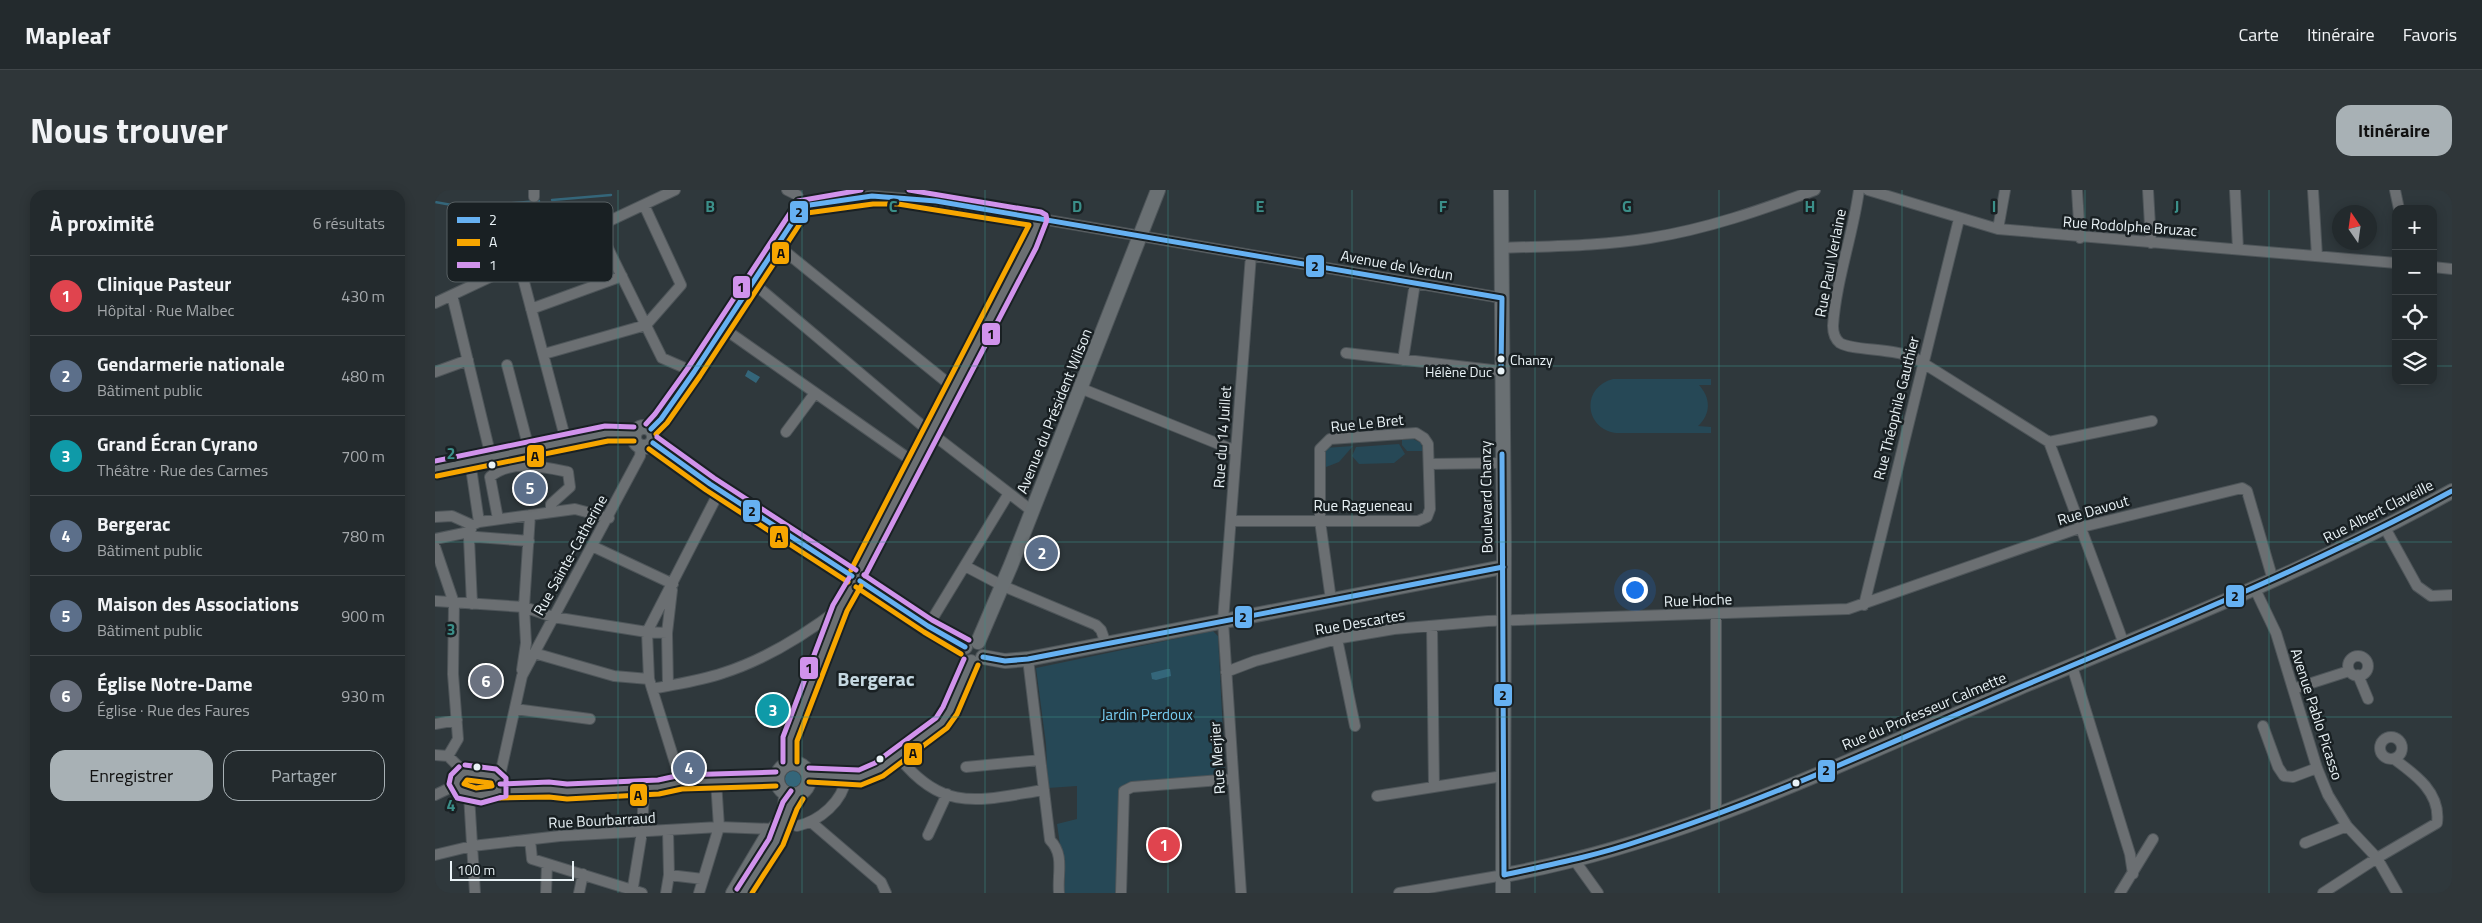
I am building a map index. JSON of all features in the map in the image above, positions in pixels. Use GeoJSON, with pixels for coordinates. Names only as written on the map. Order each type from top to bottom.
{"type":"FeatureCollection","features":[{"type":"Feature","properties":{"kind":"main road","name":"Avenue du Président Wilson"},"geometry":{"type":"LineString","coordinates":[[971,644],[1003,586],[1159,190]]}},
{"type":"Feature","properties":{"kind":"main road","name":"Boulevard Chanzy"},"geometry":{"type":"LineString","coordinates":[[1501,190],[1503,893]]}},
{"type":"Feature","properties":{"kind":"main road"},"geometry":{"type":"LineString","coordinates":[[435,470],[566,441],[607,434],[634,434],[641,427],[651,429],[654,434],[647,445]]}},
{"type":"Feature","properties":{"kind":"main road"},"geometry":{"type":"LineString","coordinates":[[634,434],[634,440],[647,445],[720,490],[928,626],[984,649],[950,711],[941,722],[898,756],[870,776],[808,780],[791,794],[785,812],[737,882],[733,893]]}},
{"type":"Feature","properties":{"kind":"main road","name":"Rue Albert Claveille"},"geometry":{"type":"LineString","coordinates":[[2319,559],[2385,528],[2452,491]]}},
{"type":"Feature","properties":{"kind":"main road","name":"Rue du Professeur Calmette"},"geometry":{"type":"LineString","coordinates":[[1504,875],[1575,861],[1663,835],[1807,779],[2319,559]]}},
{"type":"Feature","properties":{"kind":"main road"},"geometry":{"type":"LineString","coordinates":[[977,660],[1005,661],[1028,659],[1503,567]]}},
{"type":"Feature","properties":{"kind":"main road"},"geometry":{"type":"LineString","coordinates":[[791,794],[780,788],[776,780],[779,770],[790,762],[804,766],[808,780]]}},
{"type":"Feature","properties":{"kind":"main road"},"geometry":{"type":"LineString","coordinates":[[743,893],[776,842],[786,820],[791,794]]}},
{"type":"Feature","properties":{"kind":"street"},"geometry":{"type":"LineString","coordinates":[[613,219],[675,190]]}},
{"type":"Feature","properties":{"kind":"street"},"geometry":{"type":"LineString","coordinates":[[651,429],[661,419],[803,206],[797,195],[787,190]]}},
{"type":"Feature","properties":{"kind":"street"},"geometry":{"type":"LineString","coordinates":[[1501,248],[1604,244],[1649,239],[1731,220],[1815,190]]}},
{"type":"Feature","properties":{"kind":"street","name":"Rue Paul Verlaine"},"geometry":{"type":"LineString","coordinates":[[1859,190],[1833,327],[1834,336],[1843,344],[1903,352],[1922,364]]}},
{"type":"Feature","properties":{"kind":"street","name":"Rue Rodolphe Bruzac"},"geometry":{"type":"LineString","coordinates":[[1868,190],[1997,229],[2080,238],[2392,263]]}},
{"type":"Feature","properties":{"kind":"street"},"geometry":{"type":"LineString","coordinates":[[1997,229],[2005,190]]}},
{"type":"Feature","properties":{"kind":"street"},"geometry":{"type":"LineString","coordinates":[[2077,190],[2080,238]]}},
{"type":"Feature","properties":{"kind":"street"},"geometry":{"type":"LineString","coordinates":[[2148,190],[2151,243]]}},
{"type":"Feature","properties":{"kind":"street"},"geometry":{"type":"LineString","coordinates":[[2235,190],[2238,249]]}},
{"type":"Feature","properties":{"kind":"street"},"geometry":{"type":"LineString","coordinates":[[2313,190],[2317,256]]}},
{"type":"Feature","properties":{"kind":"street"},"geometry":{"type":"LineString","coordinates":[[2395,190],[2398,205]]}},
{"type":"Feature","properties":{"kind":"street","name":"Avenue de Verdun"},"geometry":{"type":"LineString","coordinates":[[803,206],[872,196],[899,196],[1501,298]]}},
{"type":"Feature","properties":{"kind":"street"},"geometry":{"type":"LineString","coordinates":[[544,354],[646,325],[681,285],[644,205]]}},
{"type":"Feature","properties":{"kind":"street"},"geometry":{"type":"LineString","coordinates":[[790,762],[790,740],[840,608],[1029,245],[1040,219]]}},
{"type":"Feature","properties":{"kind":"street","name":"Rue Théophile Gauthier"},"geometry":{"type":"LineString","coordinates":[[1864,605],[1959,219]]}},
{"type":"Feature","properties":{"kind":"street"},"geometry":{"type":"LineString","coordinates":[[777,245],[954,388]]}},
{"type":"Feature","properties":{"kind":"street","name":"Rue du 14 Juillet"},"geometry":{"type":"LineString","coordinates":[[1223,622],[1251,255]]}},
{"type":"Feature","properties":{"kind":"street"},"geometry":{"type":"LineString","coordinates":[[613,258],[662,358],[693,372]]}},
{"type":"Feature","properties":{"kind":"street"},"geometry":{"type":"LineString","coordinates":[[2437,267],[2452,269]]}},
{"type":"Feature","properties":{"kind":"street"},"geometry":{"type":"LineString","coordinates":[[613,279],[622,276]]}},
{"type":"Feature","properties":{"kind":"street"},"geometry":{"type":"LineString","coordinates":[[435,303],[479,282]]}},
{"type":"Feature","properties":{"kind":"street"},"geometry":{"type":"LineString","coordinates":[[524,282],[566,441]]}},
{"type":"Feature","properties":{"kind":"street"},"geometry":{"type":"LineString","coordinates":[[531,309],[605,282]]}},
{"type":"Feature","properties":{"kind":"street"},"geometry":{"type":"LineString","coordinates":[[752,282],[931,433],[1032,510]]}},
{"type":"Feature","properties":{"kind":"street"},"geometry":{"type":"LineString","coordinates":[[1403,360],[1415,283]]}},
{"type":"Feature","properties":{"kind":"street"},"geometry":{"type":"LineString","coordinates":[[452,295],[491,457]]}},
{"type":"Feature","properties":{"kind":"street"},"geometry":{"type":"LineString","coordinates":[[723,328],[915,463]]}},
{"type":"Feature","properties":{"kind":"street"},"geometry":{"type":"LineString","coordinates":[[1346,353],[1501,372]]}},
{"type":"Feature","properties":{"kind":"street"},"geometry":{"type":"LineString","coordinates":[[435,372],[468,360]]}},
{"type":"Feature","properties":{"kind":"street"},"geometry":{"type":"LineString","coordinates":[[1922,364],[2040,434],[2049,442],[2124,644]]}},
{"type":"Feature","properties":{"kind":"street"},"geometry":{"type":"LineString","coordinates":[[507,365],[529,449]]}},
{"type":"Feature","properties":{"kind":"street"},"geometry":{"type":"LineString","coordinates":[[1081,388],[1236,451]]}},
{"type":"Feature","properties":{"kind":"street"},"geometry":{"type":"LineString","coordinates":[[786,432],[815,393]]}},
{"type":"Feature","properties":{"kind":"street"},"geometry":{"type":"LineString","coordinates":[[2049,442],[2152,421]]}},
{"type":"Feature","properties":{"kind":"street","name":"Rue Le Bret"},"geometry":{"type":"LineString","coordinates":[[1331,600],[1321,521],[1320,449],[1329,439],[1416,433],[1424,438],[1428,444],[1429,464]]}},
{"type":"Feature","properties":{"kind":"street","name":"Rue Sainte-Catherine"},"geometry":{"type":"LineString","coordinates":[[522,676],[647,445]]}},
{"type":"Feature","properties":{"kind":"street"},"geometry":{"type":"LineString","coordinates":[[470,461],[472,604]]}},
{"type":"Feature","properties":{"kind":"street"},"geometry":{"type":"LineString","coordinates":[[1429,464],[1502,463]]}},
{"type":"Feature","properties":{"kind":"street","name":"Rue Ragueneau"},"geometry":{"type":"LineString","coordinates":[[1231,520],[1418,521],[1427,517],[1429,509],[1429,464]]}},
{"type":"Feature","properties":{"kind":"street"},"geometry":{"type":"LineString","coordinates":[[498,519],[491,477],[497,471],[522,466],[538,465],[568,472],[569,487],[551,504],[551,512]]}},
{"type":"Feature","properties":{"kind":"street","name":"Rue Davout"},"geometry":{"type":"LineString","coordinates":[[1864,605],[2082,527],[2242,488],[2247,491],[2273,580]]}},
{"type":"Feature","properties":{"kind":"street"},"geometry":{"type":"LineString","coordinates":[[681,782],[650,684],[647,632],[720,490]]}},
{"type":"Feature","properties":{"kind":"street"},"geometry":{"type":"LineString","coordinates":[[928,626],[1009,493]]}},
{"type":"Feature","properties":{"kind":"street"},"geometry":{"type":"LineString","coordinates":[[435,539],[472,529],[498,519],[575,508],[609,518]]}},
{"type":"Feature","properties":{"kind":"street","name":"Rue Sainte-Catherine"},"geometry":{"type":"LineString","coordinates":[[499,786],[522,676],[525,643],[524,607],[531,515]]}},
{"type":"Feature","properties":{"kind":"street"},"geometry":{"type":"LineString","coordinates":[[435,517],[452,516],[472,529],[477,537],[529,541]]}},
{"type":"Feature","properties":{"kind":"street"},"geometry":{"type":"LineString","coordinates":[[2385,528],[2417,586],[2431,596],[2452,596]]}},
{"type":"Feature","properties":{"kind":"street"},"geometry":{"type":"LineString","coordinates":[[592,546],[673,584]]}},
{"type":"Feature","properties":{"kind":"street"},"geometry":{"type":"LineString","coordinates":[[435,547],[454,603],[453,674],[458,740],[448,756]]}},
{"type":"Feature","properties":{"kind":"street"},"geometry":{"type":"LineString","coordinates":[[965,566],[1003,586],[1096,625],[1101,630],[1106,644]]}},
{"type":"Feature","properties":{"kind":"street"},"geometry":{"type":"LineString","coordinates":[[668,686],[667,633],[673,584]]}},
{"type":"Feature","properties":{"kind":"street","name":"Avenue Pablo Picasso"},"geometry":{"type":"LineString","coordinates":[[2254,587],[2276,633],[2317,768],[2328,795],[2347,826],[2377,858],[2397,893]]}},
{"type":"Feature","properties":{"kind":"street"},"geometry":{"type":"LineString","coordinates":[[435,601],[524,607],[553,617],[647,632],[667,633]]}},
{"type":"Feature","properties":{"kind":"street","name":"Rue Hoche"},"geometry":{"type":"LineString","coordinates":[[1503,622],[1847,609],[1864,605]]}},
{"type":"Feature","properties":{"kind":"street"},"geometry":{"type":"LineString","coordinates":[[534,653],[614,676],[650,684],[682,685],[725,673],[802,636],[840,608]]}},
{"type":"Feature","properties":{"kind":"street"},"geometry":{"type":"LineString","coordinates":[[1716,615],[1716,814]]}},
{"type":"Feature","properties":{"kind":"street","name":"Rue Merjier"},"geometry":{"type":"LineString","coordinates":[[1223,622],[1241,893]]}},
{"type":"Feature","properties":{"kind":"street","name":"Rue Descartes"},"geometry":{"type":"LineString","coordinates":[[1226,672],[1255,661],[1337,639],[1378,631],[1503,622]]}},
{"type":"Feature","properties":{"kind":"street"},"geometry":{"type":"LineString","coordinates":[[1432,626],[1434,787]]}},
{"type":"Feature","properties":{"kind":"street"},"geometry":{"type":"LineString","coordinates":[[1337,639],[1355,726]]}},
{"type":"Feature","properties":{"kind":"street"},"geometry":{"type":"LineString","coordinates":[[1028,659],[1050,840],[1057,847],[1061,867],[1057,879],[1059,893]]}},
{"type":"Feature","properties":{"kind":"street"},"geometry":{"type":"LineString","coordinates":[[2072,666],[2130,854],[2133,874]]}},
{"type":"Feature","properties":{"kind":"street"},"geometry":{"type":"LineString","coordinates":[[2293,689],[2354,673],[2368,699]]}},
{"type":"Feature","properties":{"kind":"street"},"geometry":{"type":"LineString","coordinates":[[515,709],[590,719]]}},
{"type":"Feature","properties":{"kind":"street"},"geometry":{"type":"LineString","coordinates":[[435,724],[457,720]]}},
{"type":"Feature","properties":{"kind":"street"},"geometry":{"type":"LineString","coordinates":[[2263,726],[2278,767],[2284,776],[2293,777],[2317,768]]}},
{"type":"Feature","properties":{"kind":"street"},"geometry":{"type":"LineString","coordinates":[[435,756],[448,756],[464,772],[494,776],[499,786]]}},
{"type":"Feature","properties":{"kind":"street"},"geometry":{"type":"LineString","coordinates":[[898,756],[916,778],[934,790],[947,794],[974,800],[1043,790]]}},
{"type":"Feature","properties":{"kind":"street"},"geometry":{"type":"LineString","coordinates":[[966,767],[1040,760]]}},
{"type":"Feature","properties":{"kind":"street"},"geometry":{"type":"LineString","coordinates":[[2323,893],[2377,858],[2437,823],[2439,811],[2427,786],[2395,760]]}},
{"type":"Feature","properties":{"kind":"street"},"geometry":{"type":"LineString","coordinates":[[435,795],[456,784],[458,778],[464,772]]}},
{"type":"Feature","properties":{"kind":"street"},"geometry":{"type":"LineString","coordinates":[[1377,796],[1503,776]]}},
{"type":"Feature","properties":{"kind":"street"},"geometry":{"type":"LineString","coordinates":[[786,820],[797,826],[811,822],[837,802],[844,792],[847,778]]}},
{"type":"Feature","properties":{"kind":"street"},"geometry":{"type":"LineString","coordinates":[[1121,893],[1124,791],[1132,787],[1233,779]]}},
{"type":"Feature","properties":{"kind":"street"},"geometry":{"type":"LineString","coordinates":[[456,784],[461,792],[469,795],[490,795],[499,786],[549,788],[567,792],[644,788],[681,782],[776,780]]}},
{"type":"Feature","properties":{"kind":"street"},"geometry":{"type":"LineString","coordinates":[[699,893],[719,827],[715,781]]}},
{"type":"Feature","properties":{"kind":"street"},"geometry":{"type":"LineString","coordinates":[[530,840],[532,859],[628,887],[635,892],[642,832],[644,788]]}},
{"type":"Feature","properties":{"kind":"street"},"geometry":{"type":"LineString","coordinates":[[928,835],[947,794]]}},
{"type":"Feature","properties":{"kind":"street"},"geometry":{"type":"LineString","coordinates":[[469,795],[475,893]]}},
{"type":"Feature","properties":{"kind":"street"},"geometry":{"type":"LineString","coordinates":[[811,822],[881,882],[886,893]]}},
{"type":"Feature","properties":{"kind":"street"},"geometry":{"type":"LineString","coordinates":[[2305,843],[2347,826]]}},
{"type":"Feature","properties":{"kind":"street","name":"Rue Bourbarraud"},"geometry":{"type":"LineString","coordinates":[[435,856],[472,846],[530,840],[719,827],[772,829]]}},
{"type":"Feature","properties":{"kind":"street"},"geometry":{"type":"LineString","coordinates":[[667,893],[669,875],[668,831]]}},
{"type":"Feature","properties":{"kind":"street"},"geometry":{"type":"LineString","coordinates":[[2120,893],[2153,839]]}},
{"type":"Feature","properties":{"kind":"street"},"geometry":{"type":"LineString","coordinates":[[1575,861],[1598,893]]}},
{"type":"Feature","properties":{"kind":"street"},"geometry":{"type":"LineString","coordinates":[[546,893],[547,864]]}},
{"type":"Feature","properties":{"kind":"street"},"geometry":{"type":"LineString","coordinates":[[579,893],[583,874]]}},
{"type":"Feature","properties":{"kind":"street"},"geometry":{"type":"LineString","coordinates":[[669,875],[703,879]]}},
{"type":"Feature","properties":{"kind":"street"},"geometry":{"type":"LineString","coordinates":[[1399,893],[1504,875]]}},
{"type":"Feature","properties":{"kind":"green space"},"geometry":{"type":"Polygon","coordinates":[[[1613,379],[1711,379],[1711,385],[1699,385],[1706,395],[1708,406],[1705,416],[1698,426],[1711,427],[1711,433],[1616,433],[1605,430],[1593,416],[1591,399],[1595,390],[1603,383],[1613,379]]]}},
{"type":"Feature","properties":{"kind":"green space"},"geometry":{"type":"Polygon","coordinates":[[[1413,439],[1421,443],[1423,451],[1407,451],[1402,445],[1402,440],[1413,439]]]}},
{"type":"Feature","properties":{"kind":"green space"},"geometry":{"type":"Polygon","coordinates":[[[1399,444],[1405,454],[1394,463],[1359,464],[1352,456],[1356,447],[1399,444]]]}},
{"type":"Feature","properties":{"kind":"green space"},"geometry":{"type":"Polygon","coordinates":[[[1353,446],[1339,462],[1326,467],[1325,448],[1353,446]]]}},
{"type":"Feature","properties":{"kind":"green space","name":"Jardin Perdoux"},"geometry":{"type":"Polygon","coordinates":[[[1213,631],[1218,636],[1225,771],[1216,777],[1126,785],[1118,893],[1063,893],[1065,879],[1057,824],[1077,819],[1077,786],[1048,788],[1046,744],[1036,668],[1213,631]]]}},
{"type":"Feature","properties":{"kind":"shaded area"},"geometry":{"type":"Polygon","coordinates":[[[748,370],[760,377],[756,383],[745,376],[748,370]]]}},
{"type":"Feature","properties":{"kind":"shaded area"},"geometry":{"type":"Polygon","coordinates":[[[1170,669],[1171,676],[1156,680],[1152,679],[1151,673],[1170,669]]]}},
{"type":"Feature","properties":{"kind":"shaded area"},"geometry":{"type":"Polygon","coordinates":[[[793,771],[799,773],[801,779],[799,785],[793,787],[787,785],[785,779],[787,773],[793,771]]]}},
{"type":"Feature","properties":{"kind":"waterway"},"geometry":{"type":"LineString","coordinates":[[552,200],[611,195]]}},
{"type":"Feature","properties":{"kind":"waterway"},"geometry":{"type":"LineString","coordinates":[[526,202],[539,201]]}},
{"type":"Feature","properties":{"kind":"waterway"},"geometry":{"type":"LineString","coordinates":[[435,202],[447,204]]}},
{"type":"Feature","properties":{"kind":"transit line","name":"1"},"geometry":{"type":"LineString","coordinates":[[646,424],[688,368],[798,201],[861,190]]}},
{"type":"Feature","properties":{"kind":"transit line","name":"1"},"geometry":{"type":"LineString","coordinates":[[865,576],[1036,248],[1047,220],[1046,215],[1041,212],[909,190]]}},
{"type":"Feature","properties":{"kind":"transit line","name":"2"},"geometry":{"type":"LineString","coordinates":[[651,429],[661,419],[694,372],[803,206],[872,196],[936,201],[1502,298],[1501,371]]}},
{"type":"Feature","properties":{"kind":"transit line","name":"A"},"geometry":{"type":"LineString","coordinates":[[656,434],[667,423],[700,376],[807,213],[873,204],[898,204],[1029,225],[851,570]]}},
{"type":"Feature","properties":{"kind":"transit line","name":"1"},"geometry":{"type":"LineString","coordinates":[[435,461],[605,426],[634,427]]}},
{"type":"Feature","properties":{"kind":"transit line","name":"1"},"geometry":{"type":"LineString","coordinates":[[657,437],[714,478],[856,570]]}},
{"type":"Feature","properties":{"kind":"transit line","name":"A"},"geometry":{"type":"LineString","coordinates":[[437,476],[608,441],[634,441]]}},
{"type":"Feature","properties":{"kind":"transit line","name":"2"},"geometry":{"type":"LineString","coordinates":[[653,443],[710,484],[852,576]]}},
{"type":"Feature","properties":{"kind":"transit line","name":"A"},"geometry":{"type":"LineString","coordinates":[[649,449],[706,490],[848,582]]}},
{"type":"Feature","properties":{"kind":"transit line","name":"2"},"geometry":{"type":"LineString","coordinates":[[1502,454],[1504,875],[1606,851],[1687,825],[1782,789],[2291,571],[2452,491]]}},
{"type":"Feature","properties":{"kind":"transit line","name":"2"},"geometry":{"type":"LineString","coordinates":[[983,657],[1005,661],[1028,659],[1503,567]]}},
{"type":"Feature","properties":{"kind":"transit line","name":"1"},"geometry":{"type":"LineString","coordinates":[[864,575],[932,620],[969,640]]}},
{"type":"Feature","properties":{"kind":"transit line","name":"1"},"geometry":{"type":"LineString","coordinates":[[783,762],[783,737],[833,605],[849,578]]}},
{"type":"Feature","properties":{"kind":"transit line","name":"2"},"geometry":{"type":"LineString","coordinates":[[860,581],[928,626],[965,647]]}},
{"type":"Feature","properties":{"kind":"transit line","name":"A"},"geometry":{"type":"LineString","coordinates":[[797,762],[797,741],[847,611],[861,586]]}},
{"type":"Feature","properties":{"kind":"transit line","name":"A"},"geometry":{"type":"LineString","coordinates":[[856,587],[961,654]]}},
{"type":"Feature","properties":{"kind":"transit line","name":"1"},"geometry":{"type":"LineString","coordinates":[[809,768],[859,770],[875,763],[936,718],[943,707],[964,659]]}},
{"type":"Feature","properties":{"kind":"transit line","name":"A"},"geometry":{"type":"LineString","coordinates":[[809,782],[861,785],[883,776],[947,728],[957,714],[978,665]]}},
{"type":"Feature","properties":{"kind":"transit line","name":"1"},"geometry":{"type":"LineString","coordinates":[[459,767],[451,775],[449,784],[457,798],[481,803],[506,796],[506,778],[496,769],[465,765]]}},
{"type":"Feature","properties":{"kind":"transit line","name":"1"},"geometry":{"type":"LineString","coordinates":[[500,784],[549,782],[567,784],[658,780],[681,775],[776,772]]}},
{"type":"Feature","properties":{"kind":"transit line","name":"A"},"geometry":{"type":"LineString","coordinates":[[467,780],[491,783],[492,786],[476,788],[464,784],[467,780]]}},
{"type":"Feature","properties":{"kind":"transit line","name":"A"},"geometry":{"type":"LineString","coordinates":[[500,798],[549,797],[567,799],[659,794],[682,789],[776,786]]}},
{"type":"Feature","properties":{"kind":"transit line","name":"1"},"geometry":{"type":"LineString","coordinates":[[737,889],[769,839],[783,802],[791,791]]}},
{"type":"Feature","properties":{"kind":"transit line","name":"A"},"geometry":{"type":"LineString","coordinates":[[752,893],[783,845],[797,809],[803,799]]}},
{"type":"Feature","properties":{"kind":"place","name":"Chanzy"},"geometry":{"type":"Point","coordinates":[1501,359]}},
{"type":"Feature","properties":{"kind":"place","name":"Hélène Duc"},"geometry":{"type":"Point","coordinates":[1501,371]}},
{"type":"Feature","properties":{"kind":"place","name":"Maison des Associations"},"geometry":{"type":"Point","coordinates":[530,488]}},
{"type":"Feature","properties":{"kind":"place","name":"Gendarmerie nationale"},"geometry":{"type":"Point","coordinates":[1042,553]}},
{"type":"Feature","properties":{"kind":"place","name":"Église Notre-Dame"},"geometry":{"type":"Point","coordinates":[486,681]}},
{"type":"Feature","properties":{"kind":"place","name":"Grand Écran Cyrano"},"geometry":{"type":"Point","coordinates":[773,710]}},
{"type":"Feature","properties":{"kind":"place","name":"Bergerac"},"geometry":{"type":"Point","coordinates":[689,768]}},
{"type":"Feature","properties":{"kind":"place","name":"Clinique Pasteur"},"geometry":{"type":"Point","coordinates":[1164,845]}},
{"type":"Feature","properties":{"kind":"district","name":"Bergerac"},"geometry":{"type":"Point","coordinates":[876,678]}}]}
